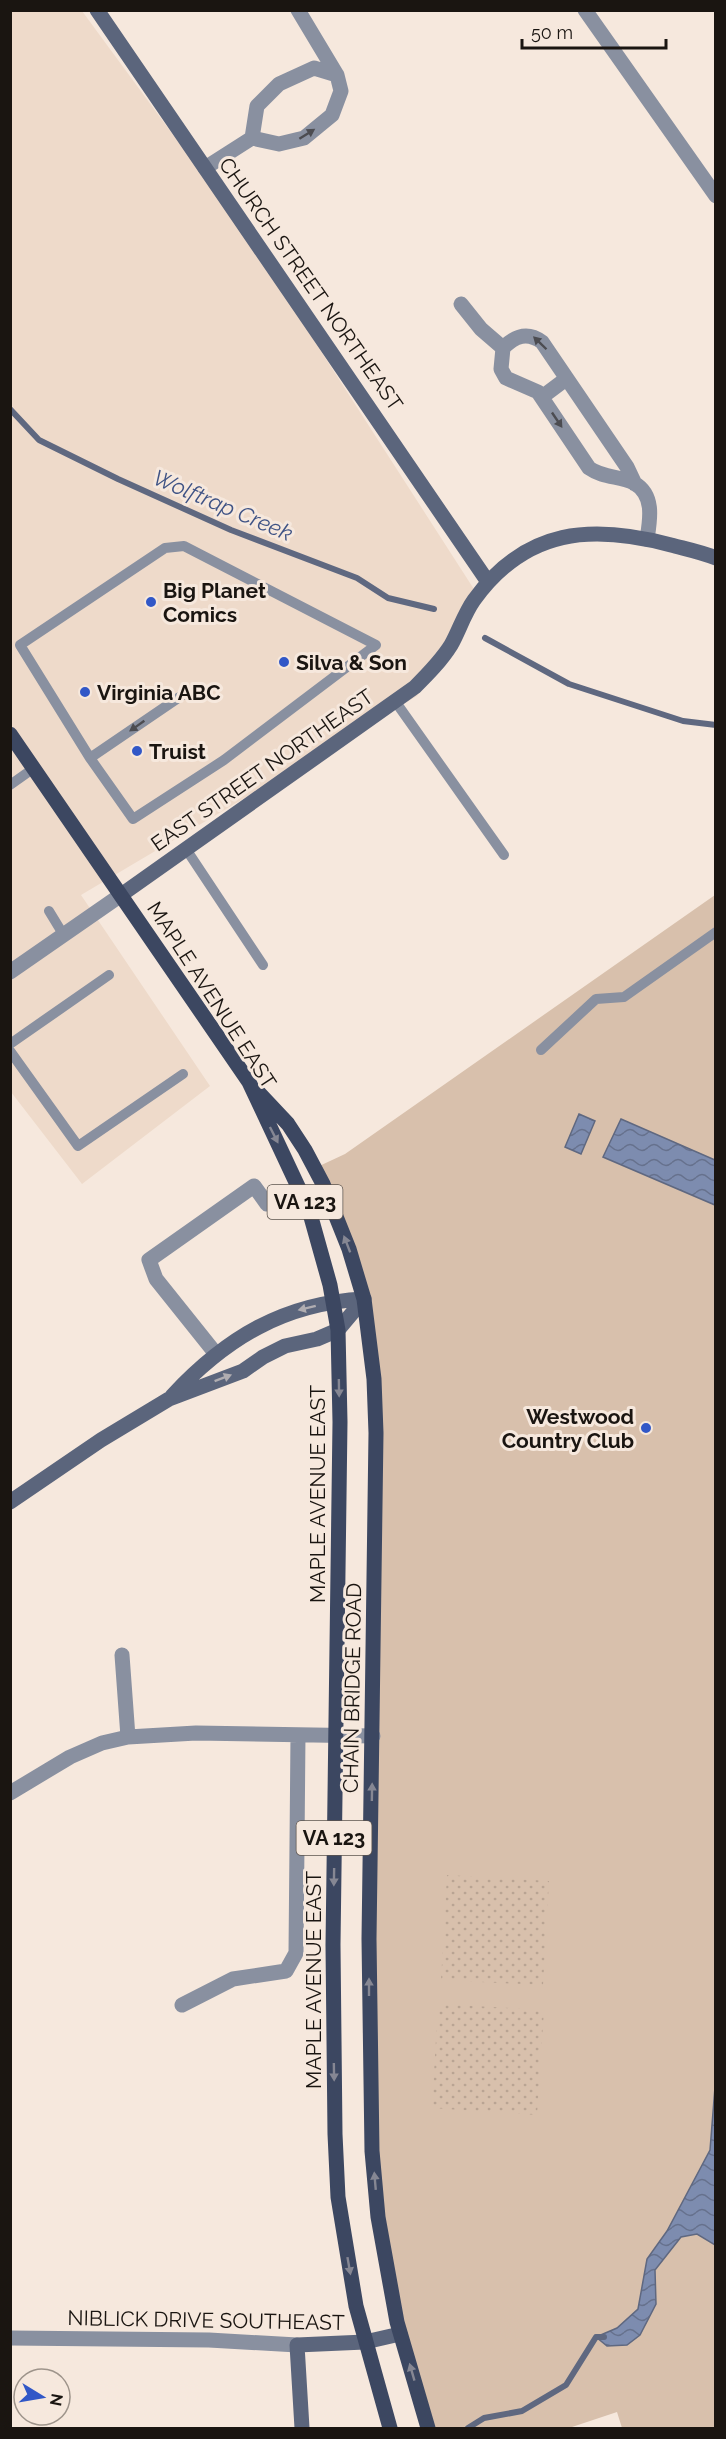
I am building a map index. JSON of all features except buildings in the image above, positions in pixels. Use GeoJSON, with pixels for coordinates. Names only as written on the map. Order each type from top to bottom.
{"type":"FeatureCollection","features":[{"type":"Feature","properties":{"kind":"main road","name":"MAPLE AVENUE EAST"},"geometry":{"type":"LineString","coordinates":[[10,734],[249,1082],[309,1210],[333,1301],[338,1330],[340,1422],[333,1945],[335,2134],[338,2197],[356,2306],[365,2342]]}},
{"type":"Feature","properties":{"kind":"main road","name":"CHAIN BRIDGE ROAD"},"geometry":{"type":"LineString","coordinates":[[249,1082],[288,1124],[305,1150],[323,1184],[349,1249],[364,1299],[374,1379],[376,1433],[369,1939],[372,2151],[378,2217],[400,2334],[428,2428]]}},
{"type":"Feature","properties":{"kind":"main road","name":"VA 123"},"geometry":{"type":"LineString","coordinates":[[365,2342],[390,2428]]}},
{"type":"Feature","properties":{"kind":"street","name":"CHURCH STREET NORTHEAST"},"geometry":{"type":"LineString","coordinates":[[97,10],[488,582]]}},
{"type":"Feature","properties":{"kind":"street"},"geometry":{"type":"LineString","coordinates":[[205,168],[252,138],[279,144],[304,138],[332,115],[341,91],[337,75],[298,10]]}},
{"type":"Feature","properties":{"kind":"street"},"geometry":{"type":"LineString","coordinates":[[585,10],[715,194]]}},
{"type":"Feature","properties":{"kind":"street"},"geometry":{"type":"LineString","coordinates":[[252,138],[257,106],[279,84],[314,68],[337,75]]}},
{"type":"Feature","properties":{"kind":"street"},"geometry":{"type":"LineString","coordinates":[[461,304],[481,329],[503,348]]}},
{"type":"Feature","properties":{"kind":"street"},"geometry":{"type":"LineString","coordinates":[[635,484],[597,474],[589,468],[542,397],[534,389],[506,378],[501,369],[503,348],[519,336],[534,336],[542,342],[627,467],[635,484],[645,495],[651,507],[646,539]]}},
{"type":"Feature","properties":{"kind":"street"},"geometry":{"type":"LineString","coordinates":[[542,397],[566,379]]}},
{"type":"Feature","properties":{"kind":"street","name":"EAST STREET NORTHEAST"},"geometry":{"type":"LineString","coordinates":[[121,895],[415,687],[435,667],[450,646],[472,603],[488,582],[510,562],[533,548],[585,533],[612,533],[646,539],[716,558]]}},
{"type":"Feature","properties":{"kind":"street"},"geometry":{"type":"LineString","coordinates":[[10,972],[121,895]]}},
{"type":"Feature","properties":{"kind":"street"},"geometry":{"type":"LineString","coordinates":[[216,1354],[156,1279],[149,1260],[254,1186],[267,1204]]}},
{"type":"Feature","properties":{"kind":"street"},"geometry":{"type":"LineString","coordinates":[[169,1399],[198,1368],[254,1328],[278,1317],[333,1301],[364,1299]]}},
{"type":"Feature","properties":{"kind":"street"},"geometry":{"type":"LineString","coordinates":[[12,1498],[169,1399],[243,1371],[262,1357],[285,1346],[317,1339],[338,1330],[364,1299]]}},
{"type":"Feature","properties":{"kind":"street"},"geometry":{"type":"LineString","coordinates":[[122,1655],[128,1737]]}},
{"type":"Feature","properties":{"kind":"street"},"geometry":{"type":"LineString","coordinates":[[10,1793],[70,1757],[102,1743],[128,1737],[196,1733],[373,1736]]}},
{"type":"Feature","properties":{"kind":"street"},"geometry":{"type":"LineString","coordinates":[[182,2005],[233,1979],[286,1971],[296,1953],[298,1735]]}},
{"type":"Feature","properties":{"kind":"street","name":"NIBLICK DRIVE SOUTHEAST"},"geometry":{"type":"LineString","coordinates":[[10,2338],[209,2340],[297,2345],[365,2342],[400,2334]]}},
{"type":"Feature","properties":{"kind":"street"},"geometry":{"type":"LineString","coordinates":[[297,2345],[302,2428]]}},
{"type":"Feature","properties":{"kind":"lane"},"geometry":{"type":"LineString","coordinates":[[184,546],[376,645],[224,760],[133,819],[90,758],[20,645],[165,548],[184,546]]}},
{"type":"Feature","properties":{"kind":"lane"},"geometry":{"type":"LineString","coordinates":[[90,758],[184,694]]}},
{"type":"Feature","properties":{"kind":"lane"},"geometry":{"type":"LineString","coordinates":[[395,701],[504,855]]}},
{"type":"Feature","properties":{"kind":"lane"},"geometry":{"type":"LineString","coordinates":[[10,785],[34,768]]}},
{"type":"Feature","properties":{"kind":"lane"},"geometry":{"type":"LineString","coordinates":[[186,849],[263,965]]}},
{"type":"Feature","properties":{"kind":"lane"},"geometry":{"type":"LineString","coordinates":[[49,911],[63,934]]}},
{"type":"Feature","properties":{"kind":"lane"},"geometry":{"type":"LineString","coordinates":[[541,1050],[596,999],[624,997],[716,932]]}},
{"type":"Feature","properties":{"kind":"lane"},"geometry":{"type":"LineString","coordinates":[[10,1044],[109,975]]}},
{"type":"Feature","properties":{"kind":"lane"},"geometry":{"type":"LineString","coordinates":[[10,1051],[78,1146],[183,1074]]}},
{"type":"Feature","properties":{"kind":"shaded area"},"geometry":{"type":"Polygon","coordinates":[[[11,11],[82,11],[243,230],[479,597],[417,696],[81,895],[210,1086],[82,1184],[11,1092],[11,11]]]}},
{"type":"Feature","properties":{"kind":"shaded area","name":"Westwood Country Club"},"geometry":{"type":"Polygon","coordinates":[[[715,895],[715,2428],[622,2428],[617,2412],[569,2428],[428,2428],[400,2334],[372,2151],[376,1433],[364,1300],[315,1168],[345,1154],[715,895]]]}},
{"type":"Feature","properties":{"kind":"shaded area"},"geometry":{"type":"Polygon","coordinates":[[[447,1875],[549,1881],[543,1985],[441,1980],[447,1875]]]}},
{"type":"Feature","properties":{"kind":"shaded area"},"geometry":{"type":"Polygon","coordinates":[[[438,2004],[544,2010],[537,2115],[432,2108],[438,2004]]]}},
{"type":"Feature","properties":{"kind":"water"},"geometry":{"type":"Polygon","coordinates":[[[579,1114],[595,1121],[581,1154],[565,1147],[579,1114]]]}},
{"type":"Feature","properties":{"kind":"water"},"geometry":{"type":"Polygon","coordinates":[[[621,1119],[715,1160],[715,1205],[603,1157],[621,1119]]]}},
{"type":"Feature","properties":{"kind":"water"},"geometry":{"type":"Polygon","coordinates":[[[715,2087],[715,2245],[697,2234],[681,2237],[655,2270],[656,2304],[640,2335],[627,2345],[607,2346],[596,2337],[617,2328],[638,2309],[647,2259],[667,2231],[710,2150],[715,2087]]]}},
{"type":"Feature","properties":{"kind":"waterway","name":"Wolftrap Creek"},"geometry":{"type":"LineString","coordinates":[[10,409],[39,440],[118,479],[231,530],[357,578],[388,598],[434,609]]}},
{"type":"Feature","properties":{"kind":"waterway","name":"Wolftrap Creek"},"geometry":{"type":"LineString","coordinates":[[485,638],[569,684],[683,721],[716,725]]}},
{"type":"Feature","properties":{"kind":"waterway"},"geometry":{"type":"LineString","coordinates":[[468,2428],[484,2418],[522,2411],[566,2385],[596,2337],[604,2337]]}},
{"type":"Feature","properties":{"kind":"place","name":"Big Planet Comics"},"geometry":{"type":"Point","coordinates":[151,602]}},
{"type":"Feature","properties":{"kind":"place","name":"Silva & Son"},"geometry":{"type":"Point","coordinates":[284,662]}},
{"type":"Feature","properties":{"kind":"place","name":"Virginia ABC"},"geometry":{"type":"Point","coordinates":[85,692]}},
{"type":"Feature","properties":{"kind":"place","name":"Truist"},"geometry":{"type":"Point","coordinates":[137,751]}},
{"type":"Feature","properties":{"kind":"place","name":"Westwood Country Club"},"geometry":{"type":"Point","coordinates":[646,1428]}}]}
